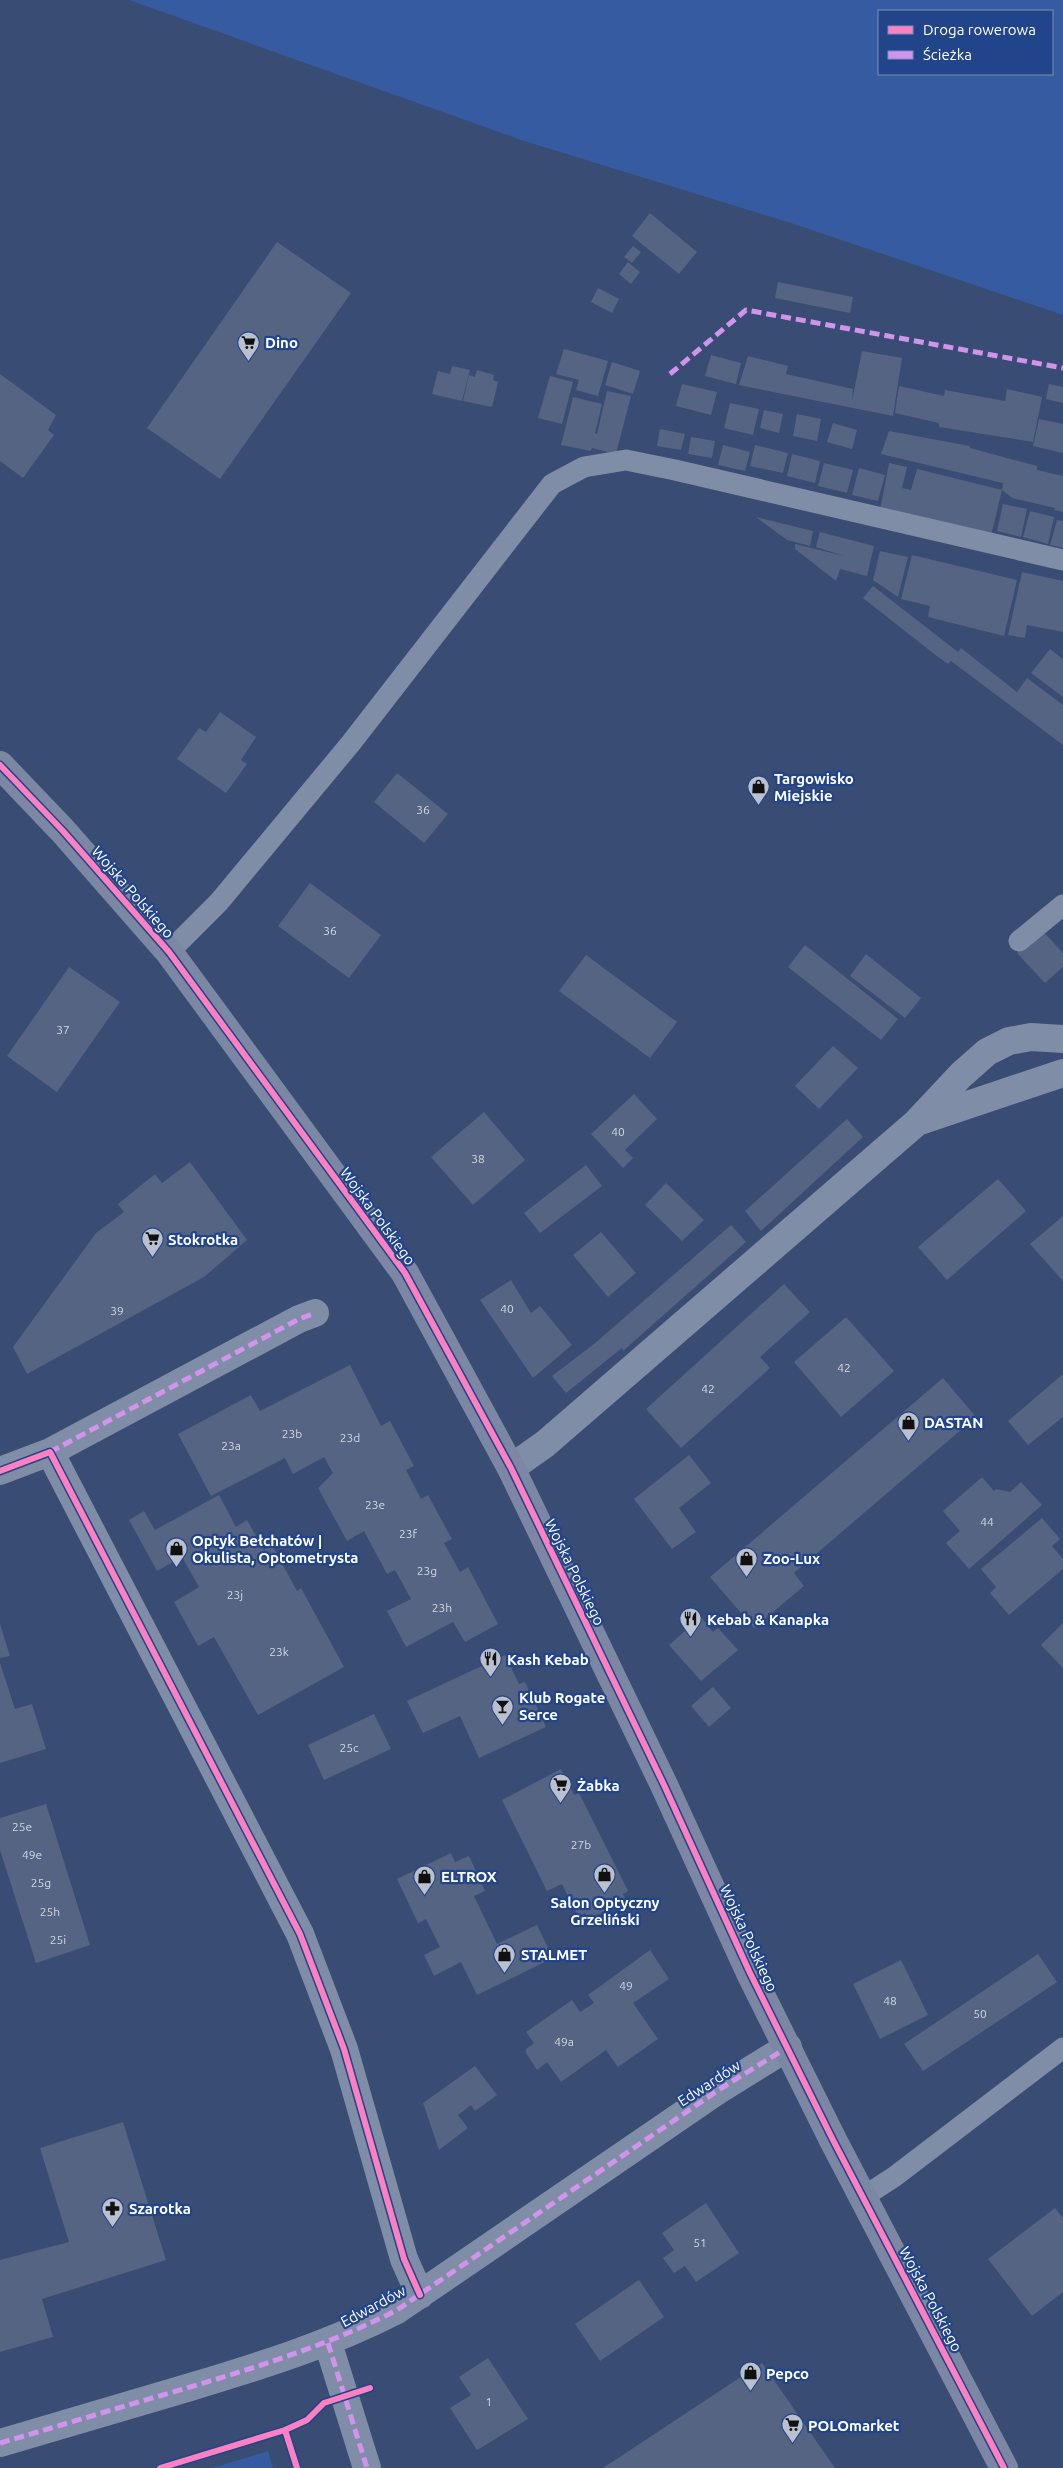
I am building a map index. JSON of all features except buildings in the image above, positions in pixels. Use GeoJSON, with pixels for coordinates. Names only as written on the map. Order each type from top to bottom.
{"type":"FeatureCollection","features":[{"type":"Feature","properties":{"kind":"street","name":"Wojska Polskiego"},"geometry":{"type":"LineString","coordinates":[[0,765],[63,831],[169,952],[405,1273],[511,1468],[788,2047],[863,2197],[1004,2468]]}},
{"type":"Feature","properties":{"kind":"street"},"geometry":{"type":"LineString","coordinates":[[511,1468],[545,1444],[916,1123],[961,1075],[987,1052],[1009,1041],[1031,1037],[1063,1039]]}},
{"type":"Feature","properties":{"kind":"street"},"geometry":{"type":"LineString","coordinates":[[916,1123],[1063,1073]]}},
{"type":"Feature","properties":{"kind":"street"},"geometry":{"type":"LineString","coordinates":[[0,1471],[50,1452],[298,1319],[316,1314]]}},
{"type":"Feature","properties":{"kind":"street"},"geometry":{"type":"LineString","coordinates":[[50,1452],[300,1934],[344,2049],[404,2259],[420,2295]]}},
{"type":"Feature","properties":{"kind":"street","name":"Edwardów"},"geometry":{"type":"LineString","coordinates":[[0,2443],[328,2343],[397,2310],[720,2089],[788,2047]]}},
{"type":"Feature","properties":{"kind":"street"},"geometry":{"type":"LineString","coordinates":[[328,2343],[367,2468]]}},
{"type":"Feature","properties":{"kind":"lane"},"geometry":{"type":"LineString","coordinates":[[169,952],[219,902],[351,743],[552,484],[584,468],[626,460],[1063,560]]}},
{"type":"Feature","properties":{"kind":"lane"},"geometry":{"type":"LineString","coordinates":[[1019,942],[1063,905]]}},
{"type":"Feature","properties":{"kind":"lane"},"geometry":{"type":"LineString","coordinates":[[863,2197],[894,2177],[1063,2048]]}},
{"type":"Feature","properties":{"kind":"shaded area"},"geometry":{"type":"Polygon","coordinates":[[[129,0],[1063,0],[1063,315],[794,224],[521,140],[129,0]]]}},
{"type":"Feature","properties":{"kind":"shaded area"},"geometry":{"type":"Polygon","coordinates":[[[268,2451],[273,2468],[212,2468],[268,2451]]]}},
{"type":"Feature","properties":{"kind":"marked path"},"geometry":{"type":"LineString","coordinates":[[670,374],[746,310],[1063,368]]}},
{"type":"Feature","properties":{"kind":"marked path"},"geometry":{"type":"LineString","coordinates":[[50,1452],[299,1319],[315,1313]]}},
{"type":"Feature","properties":{"kind":"marked path"},"geometry":{"type":"LineString","coordinates":[[0,2443],[268,2363],[346,2334],[397,2310],[720,2089],[788,2047]]}},
{"type":"Feature","properties":{"kind":"marked path"},"geometry":{"type":"LineString","coordinates":[[328,2343],[367,2468]]}},
{"type":"Feature","properties":{"kind":"cycle path"},"geometry":{"type":"LineString","coordinates":[[0,765],[63,831],[169,952],[405,1273],[511,1468],[664,1785],[750,1973],[833,2140],[1004,2468]]}},
{"type":"Feature","properties":{"kind":"cycle path"},"geometry":{"type":"LineString","coordinates":[[0,1471],[50,1452],[300,1934],[344,2049],[404,2259],[420,2295]]}},
{"type":"Feature","properties":{"kind":"cycle path"},"geometry":{"type":"LineString","coordinates":[[297,2468],[285,2430],[307,2420],[324,2403],[370,2388]]}},
{"type":"Feature","properties":{"kind":"cycle path"},"geometry":{"type":"LineString","coordinates":[[160,2468],[285,2430]]}},
{"type":"Feature","properties":{"kind":"place","name":"Dino"},"geometry":{"type":"Point","coordinates":[249,361]}},
{"type":"Feature","properties":{"kind":"place","name":"Targowisko Miejskie"},"geometry":{"type":"Point","coordinates":[758,806]}},
{"type":"Feature","properties":{"kind":"place","name":"Stokrotka"},"geometry":{"type":"Point","coordinates":[152,1258]}},
{"type":"Feature","properties":{"kind":"place","name":"DASTAN"},"geometry":{"type":"Point","coordinates":[908,1441]}},
{"type":"Feature","properties":{"kind":"place","name":"Optyk Bełchatów | Okulista, Optometrysta"},"geometry":{"type":"Point","coordinates":[176,1568]}},
{"type":"Feature","properties":{"kind":"place","name":"Zoo-Lux"},"geometry":{"type":"Point","coordinates":[747,1577]}},
{"type":"Feature","properties":{"kind":"place","name":"Kebab & Kanapka"},"geometry":{"type":"Point","coordinates":[691,1638]}},
{"type":"Feature","properties":{"kind":"place","name":"Kash Kebab"},"geometry":{"type":"Point","coordinates":[491,1678]}},
{"type":"Feature","properties":{"kind":"place","name":"Klub Rogate Serce"},"geometry":{"type":"Point","coordinates":[503,1725]}},
{"type":"Feature","properties":{"kind":"place","name":"Żabka"},"geometry":{"type":"Point","coordinates":[561,1804]}},
{"type":"Feature","properties":{"kind":"place","name":"Salon Optyczny Grzeliński"},"geometry":{"type":"Point","coordinates":[605,1893]}},
{"type":"Feature","properties":{"kind":"place","name":"ELTROX"},"geometry":{"type":"Point","coordinates":[425,1895]}},
{"type":"Feature","properties":{"kind":"place","name":"STALMET"},"geometry":{"type":"Point","coordinates":[505,1973]}},
{"type":"Feature","properties":{"kind":"place","name":"Szarotka"},"geometry":{"type":"Point","coordinates":[113,2227]}},
{"type":"Feature","properties":{"kind":"place","name":"Pepco"},"geometry":{"type":"Point","coordinates":[750,2392]}},
{"type":"Feature","properties":{"kind":"place","name":"POLOmarket"},"geometry":{"type":"Point","coordinates":[792,2444]}}]}
